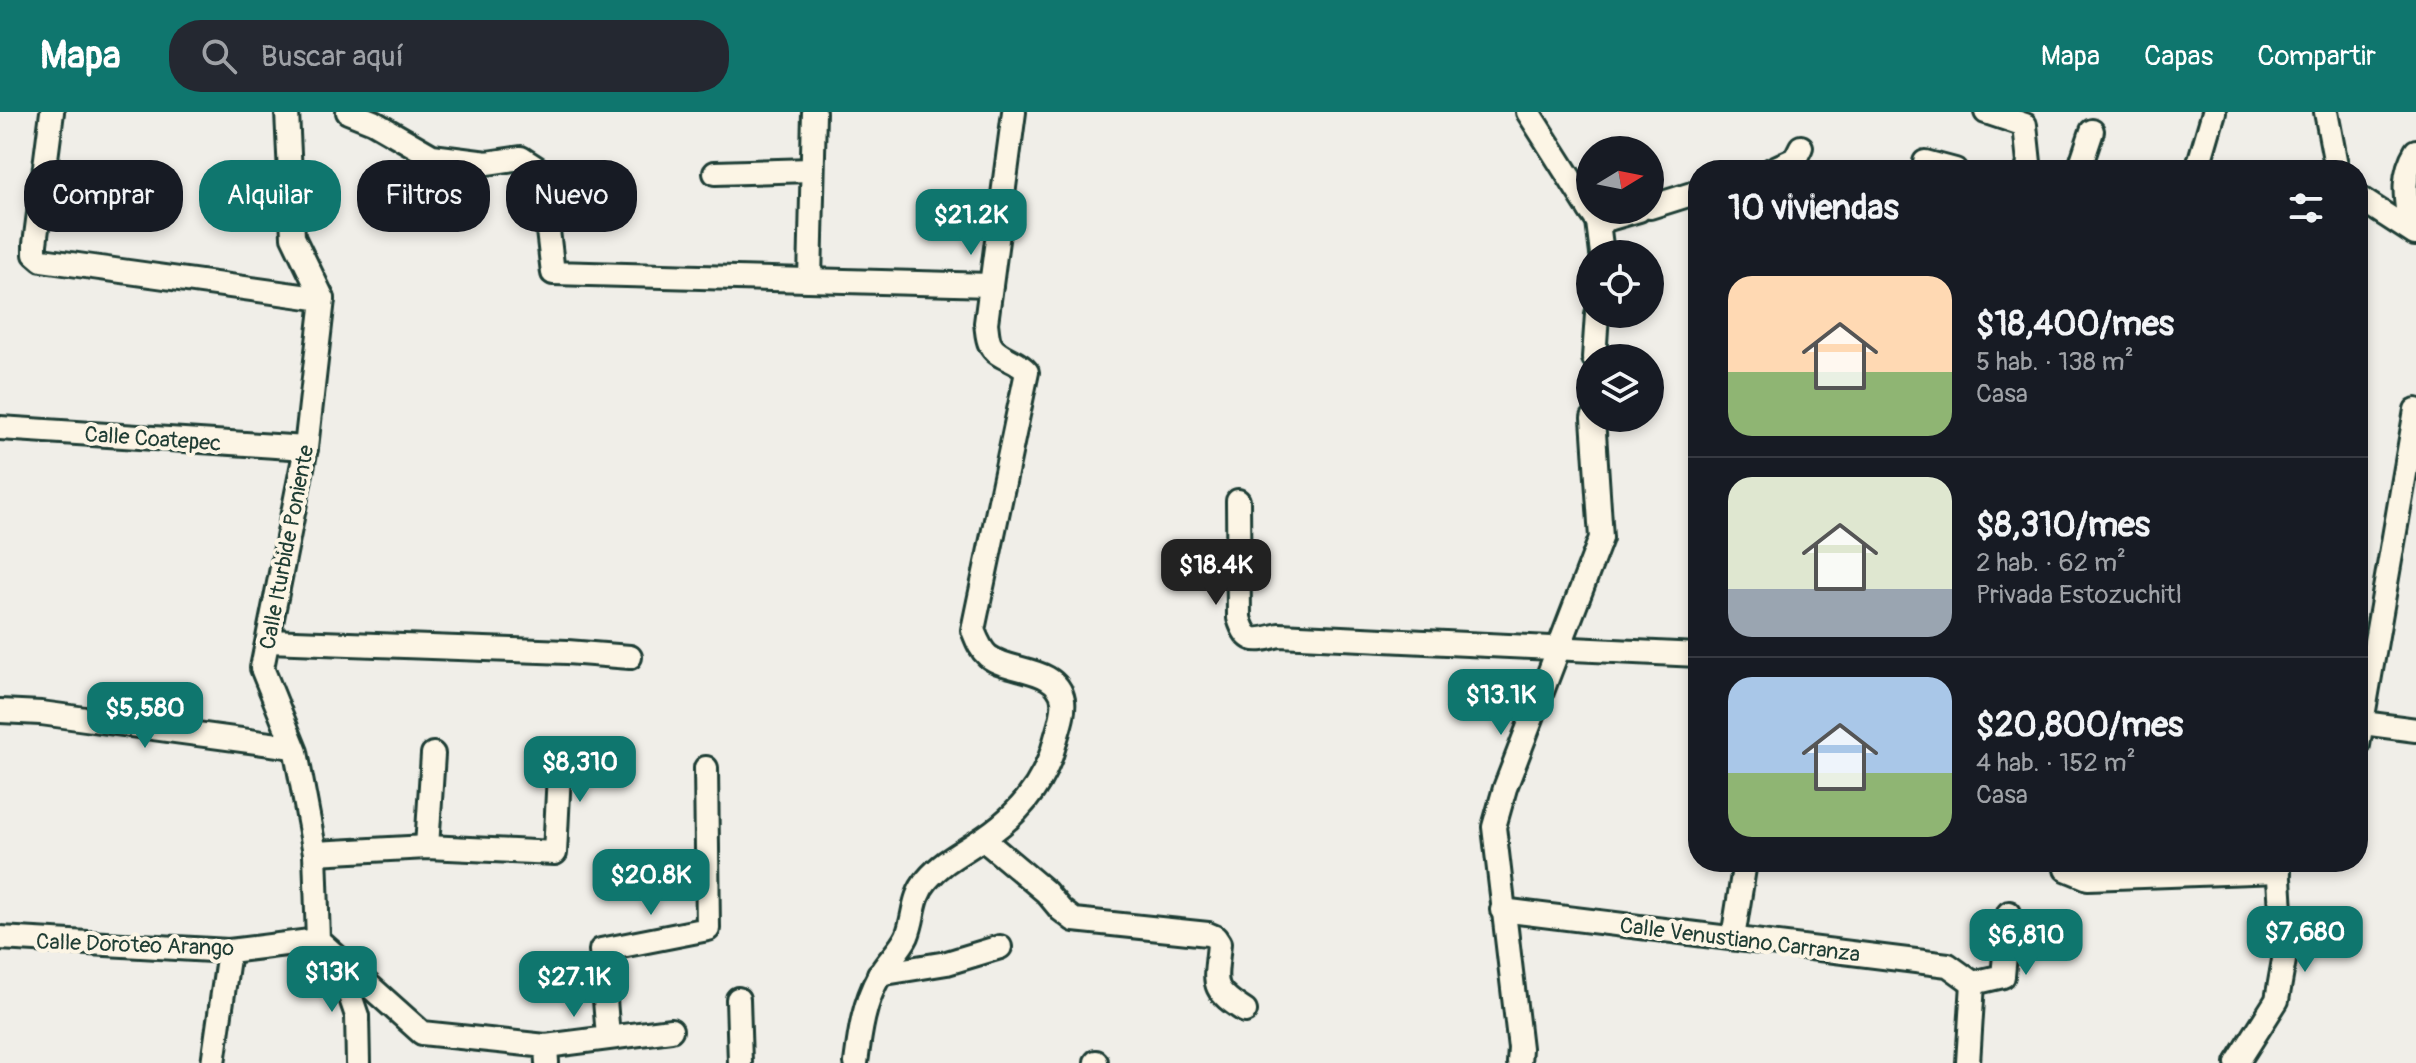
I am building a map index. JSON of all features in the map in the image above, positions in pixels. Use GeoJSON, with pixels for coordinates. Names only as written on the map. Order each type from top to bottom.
{"type":"FeatureCollection","features":[{"type":"Feature","properties":{"kind":"street"},"geometry":{"type":"LineString","coordinates":[[52,112],[35,244],[35,254],[42,260],[323,299]]}},
{"type":"Feature","properties":{"kind":"street"},"geometry":{"type":"LineString","coordinates":[[287,112],[293,237],[323,299]]}},
{"type":"Feature","properties":{"kind":"street"},"geometry":{"type":"LineString","coordinates":[[348,112],[373,122],[432,156],[487,163],[521,158],[541,171],[553,273],[991,285]]}},
{"type":"Feature","properties":{"kind":"street"},"geometry":{"type":"LineString","coordinates":[[810,280],[814,112]]}},
{"type":"Feature","properties":{"kind":"street"},"geometry":{"type":"LineString","coordinates":[[856,1063],[862,1019],[879,974],[908,935],[916,897],[943,863],[1006,822],[1035,791],[1052,753],[1061,719],[1063,701],[1058,688],[1044,677],[990,658],[973,630],[1027,372],[1021,363],[1003,357],[990,345],[986,323],[1014,112]]}},
{"type":"Feature","properties":{"kind":"street"},"geometry":{"type":"LineString","coordinates":[[1986,112],[2025,125],[2029,160]]}},
{"type":"Feature","properties":{"kind":"street"},"geometry":{"type":"LineString","coordinates":[[2200,160],[2214,112]]}},
{"type":"Feature","properties":{"kind":"street"},"geometry":{"type":"LineString","coordinates":[[2326,112],[2335,160]]}},
{"type":"Feature","properties":{"kind":"street"},"geometry":{"type":"LineString","coordinates":[[1535,115],[1576,185]]}},
{"type":"Feature","properties":{"kind":"street"},"geometry":{"type":"LineString","coordinates":[[2082,160],[2092,131]]}},
{"type":"Feature","properties":{"kind":"street"},"geometry":{"type":"LineString","coordinates":[[1793,160],[1801,147]]}},
{"type":"Feature","properties":{"kind":"street"},"geometry":{"type":"LineString","coordinates":[[2413,232],[2403,185],[2416,151]]}},
{"type":"Feature","properties":{"kind":"street"},"geometry":{"type":"LineString","coordinates":[[715,173],[811,170]]}},
{"type":"Feature","properties":{"kind":"street"},"geometry":{"type":"LineString","coordinates":[[1664,203],[1688,195]]}},
{"type":"Feature","properties":{"kind":"street"},"geometry":{"type":"LineString","coordinates":[[2368,203],[2413,232]]}},
{"type":"Feature","properties":{"kind":"street","name":"Calle Iturbide Poniente"},"geometry":{"type":"LineString","coordinates":[[318,940],[315,853],[293,747],[262,668],[306,448],[323,299]]}},
{"type":"Feature","properties":{"kind":"street"},"geometry":{"type":"LineString","coordinates":[[2368,693],[2416,410]]}},
{"type":"Feature","properties":{"kind":"street","name":"Calle Coatepec"},"geometry":{"type":"LineString","coordinates":[[0,428],[306,448]]}},
{"type":"Feature","properties":{"kind":"street"},"geometry":{"type":"LineString","coordinates":[[1519,1063],[1520,1048],[1494,827],[1505,788],[1601,538],[1594,432]]}},
{"type":"Feature","properties":{"kind":"street"},"geometry":{"type":"LineString","coordinates":[[1238,501],[1239,618],[1242,630],[1249,638],[1259,640],[1279,635],[1688,655]]}},
{"type":"Feature","properties":{"kind":"street"},"geometry":{"type":"LineString","coordinates":[[268,641],[630,657]]}},
{"type":"Feature","properties":{"kind":"street"},"geometry":{"type":"LineString","coordinates":[[0,711],[41,713],[293,747]]}},
{"type":"Feature","properties":{"kind":"street"},"geometry":{"type":"LineString","coordinates":[[2368,733],[2416,730]]}},
{"type":"Feature","properties":{"kind":"street"},"geometry":{"type":"LineString","coordinates":[[315,853],[427,847],[555,853],[560,753]]}},
{"type":"Feature","properties":{"kind":"street"},"geometry":{"type":"LineString","coordinates":[[427,847],[433,754]]}},
{"type":"Feature","properties":{"kind":"street"},"geometry":{"type":"LineString","coordinates":[[608,1037],[601,950],[708,929],[706,768]]}},
{"type":"Feature","properties":{"kind":"street"},"geometry":{"type":"LineString","coordinates":[[983,839],[1074,920],[1215,937],[1219,943],[1216,986],[1223,997],[1245,1011]]}},
{"type":"Feature","properties":{"kind":"street"},"geometry":{"type":"LineString","coordinates":[[1733,938],[1743,872]]}},
{"type":"Feature","properties":{"kind":"street"},"geometry":{"type":"LineString","coordinates":[[2073,872],[2088,878],[2192,872]]}},
{"type":"Feature","properties":{"kind":"street"},"geometry":{"type":"LineString","coordinates":[[2237,1063],[2277,1000],[2284,960],[2278,872]]}},
{"type":"Feature","properties":{"kind":"street","name":"Calle Venustiano Carranza"},"geometry":{"type":"LineString","coordinates":[[1502,910],[1948,965],[1973,983]]}},
{"type":"Feature","properties":{"kind":"street"},"geometry":{"type":"LineString","coordinates":[[1968,1063],[1973,983],[2003,976],[2009,913]]}},
{"type":"Feature","properties":{"kind":"street","name":"Calle Doroteo Arango"},"geometry":{"type":"LineString","coordinates":[[0,938],[229,951],[318,940]]}},
{"type":"Feature","properties":{"kind":"street"},"geometry":{"type":"LineString","coordinates":[[318,940],[339,962],[422,1033],[546,1055],[608,1037],[671,1030]]}},
{"type":"Feature","properties":{"kind":"street"},"geometry":{"type":"LineString","coordinates":[[879,974],[947,963],[1000,947]]}},
{"type":"Feature","properties":{"kind":"street"},"geometry":{"type":"LineString","coordinates":[[213,1063],[229,951]]}},
{"type":"Feature","properties":{"kind":"street"},"geometry":{"type":"LineString","coordinates":[[339,962],[357,1016],[358,1063]]}},
{"type":"Feature","properties":{"kind":"street"},"geometry":{"type":"LineString","coordinates":[[738,999],[740,1063]]}}]}
